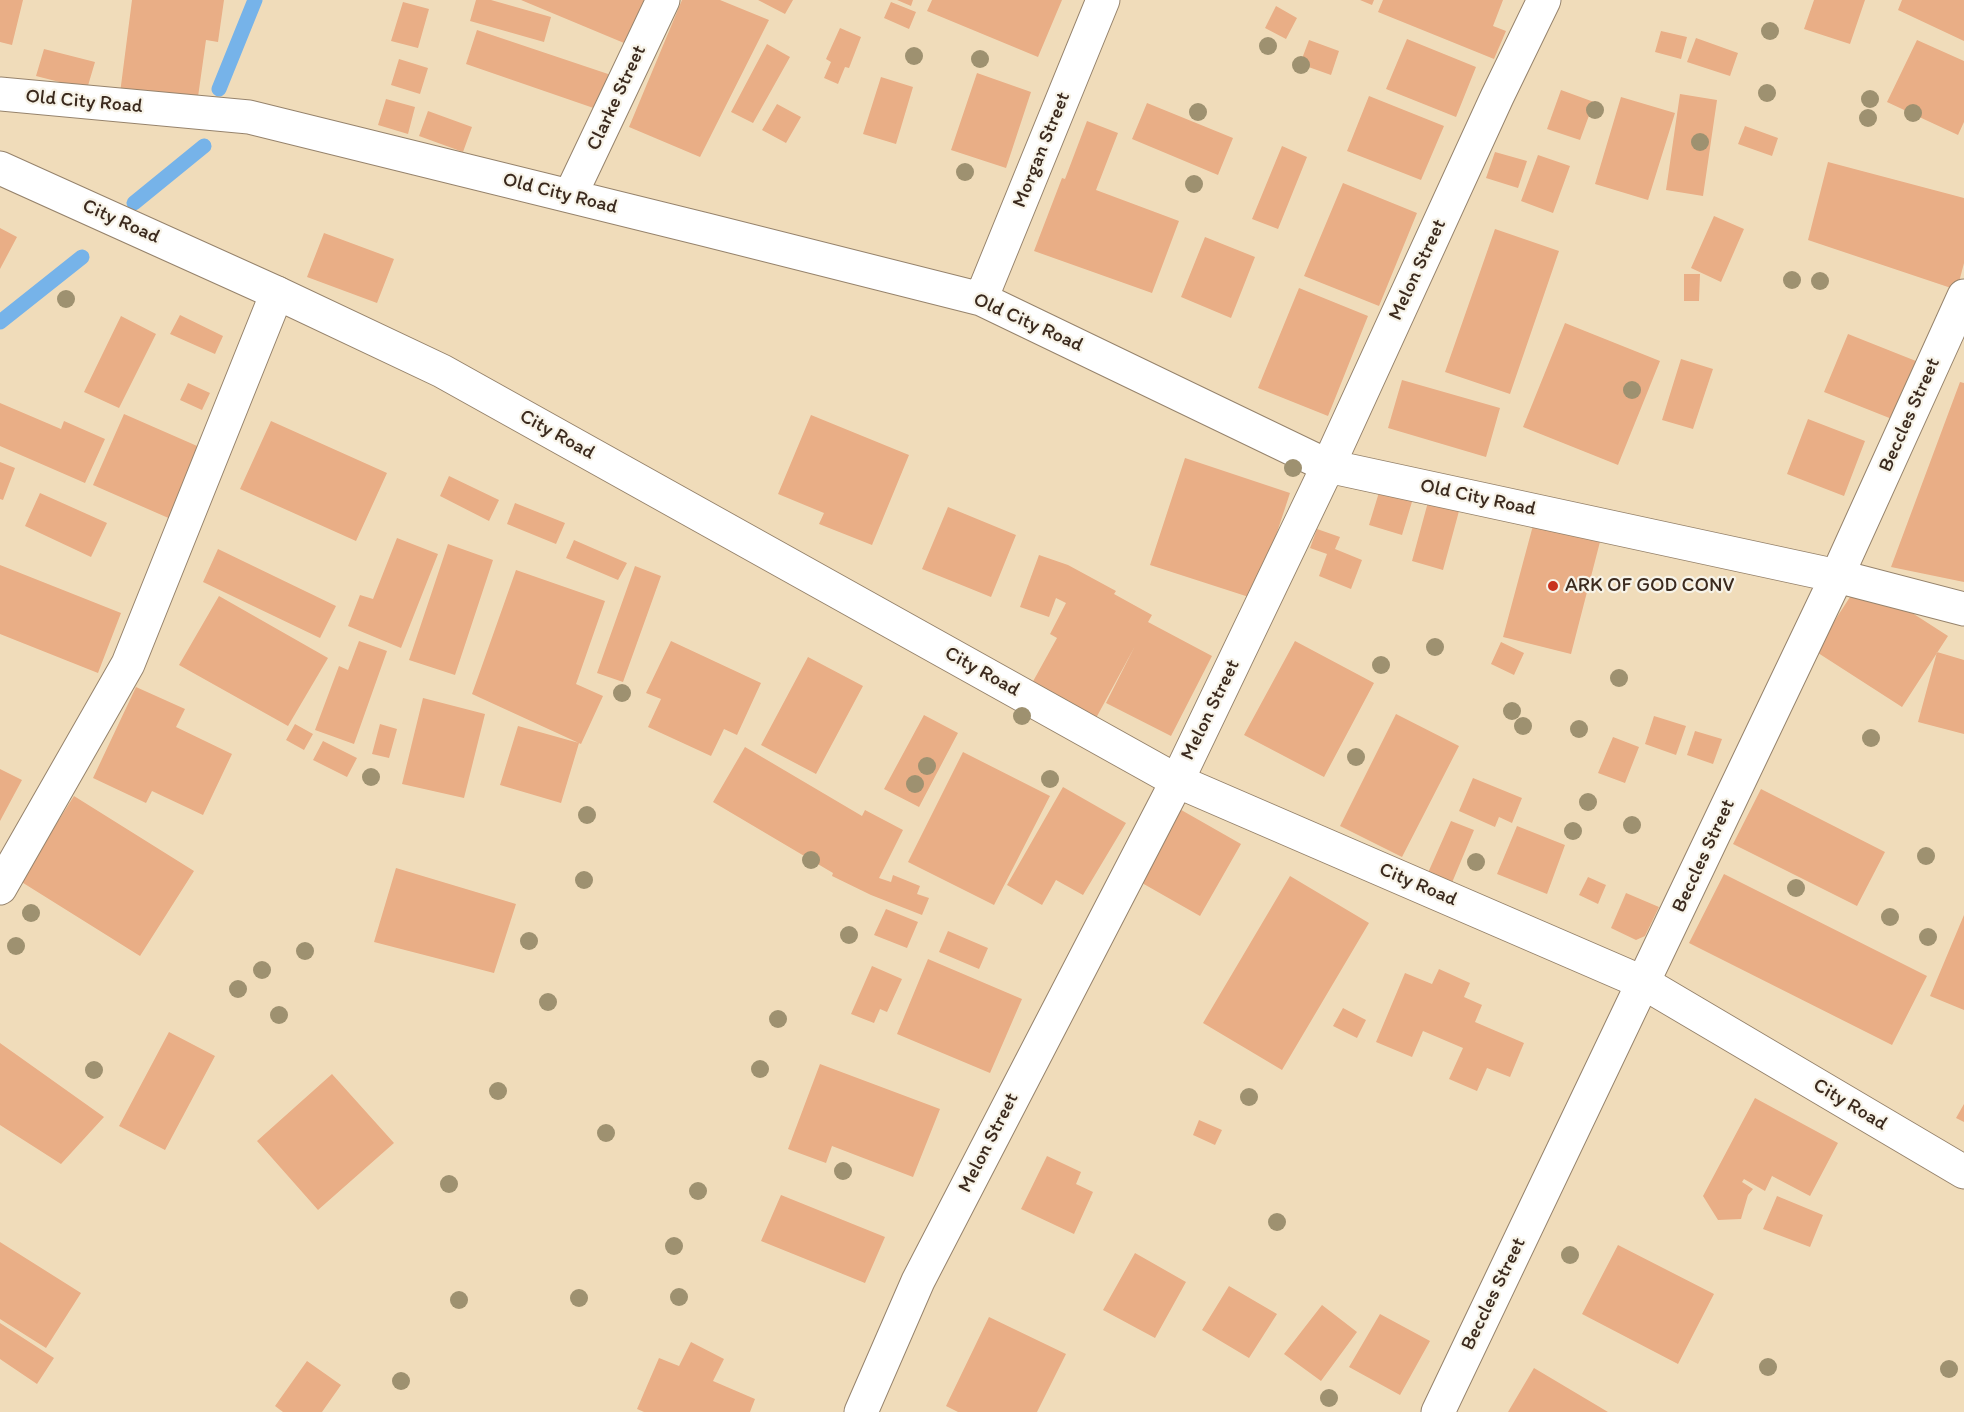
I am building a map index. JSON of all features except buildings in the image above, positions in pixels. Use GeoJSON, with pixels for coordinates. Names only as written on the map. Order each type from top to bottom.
{"type":"FeatureCollection","features":[{"type":"Feature","properties":{"kind":"street","name":"Clarke Street"},"geometry":{"type":"LineString","coordinates":[[570,196],[663,0]]}},
{"type":"Feature","properties":{"kind":"street","name":"Morgan Street"},"geometry":{"type":"LineString","coordinates":[[981,299],[1102,0]]}},
{"type":"Feature","properties":{"kind":"street","name":"Melon Street"},"geometry":{"type":"LineString","coordinates":[[861,1412],[918,1281],[1177,781],[1328,466],[1497,97],[1544,0]]}},
{"type":"Feature","properties":{"kind":"street","name":"Old City Road"},"geometry":{"type":"LineString","coordinates":[[0,94],[249,117],[981,299],[1328,466],[1837,576],[1964,609]]}},
{"type":"Feature","properties":{"kind":"street","name":"City Road"},"geometry":{"type":"LineString","coordinates":[[0,168],[277,293],[442,371],[1177,781],[1644,982],[1964,1172]]}},
{"type":"Feature","properties":{"kind":"street"},"geometry":{"type":"LineString","coordinates":[[0,888],[128,664],[277,293]]}},
{"type":"Feature","properties":{"kind":"street","name":"Beccles Street"},"geometry":{"type":"LineString","coordinates":[[1438,1412],[1837,576],[1964,296]]}},
{"type":"Feature","properties":{"kind":"waterway"},"geometry":{"type":"LineString","coordinates":[[219,89],[255,0]]}},
{"type":"Feature","properties":{"kind":"waterway"},"geometry":{"type":"LineString","coordinates":[[134,203],[204,146]]}},
{"type":"Feature","properties":{"kind":"waterway"},"geometry":{"type":"LineString","coordinates":[[0,322],[82,257]]}},
{"type":"Feature","properties":{"kind":"place","name":"ARK OF GOD CONV"},"geometry":{"type":"Point","coordinates":[1553,586]}}]}
